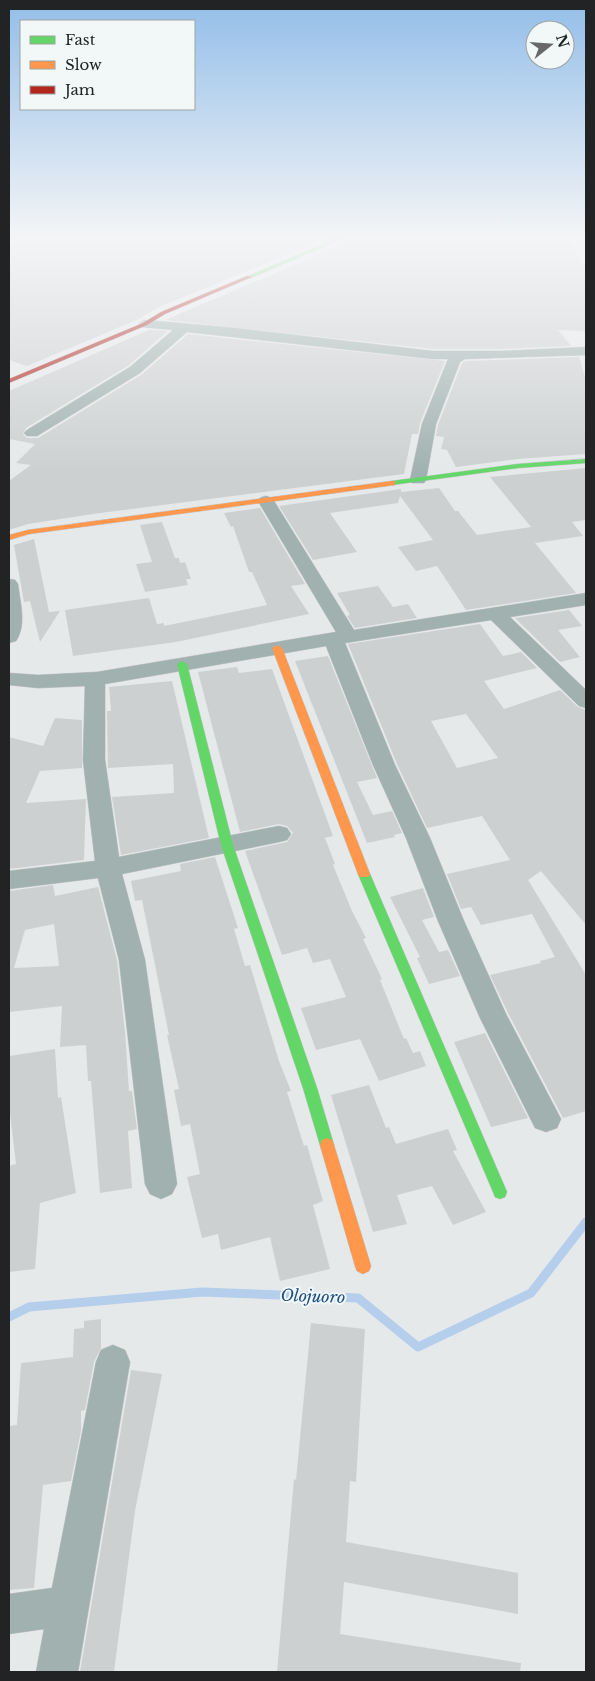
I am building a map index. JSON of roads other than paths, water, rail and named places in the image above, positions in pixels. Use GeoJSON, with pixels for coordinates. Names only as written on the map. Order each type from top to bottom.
{"type":"FeatureCollection","features":[{"type":"Feature","properties":{"kind":"street"},"geometry":{"type":"LineString","coordinates":[[9,381],[145,324],[156,317]]}},
{"type":"Feature","properties":{"kind":"street"},"geometry":{"type":"LineString","coordinates":[[145,324],[402,352],[461,356],[586,350]]}},
{"type":"Feature","properties":{"kind":"street"},"geometry":{"type":"LineString","coordinates":[[32,433],[135,370],[185,327]]}},
{"type":"Feature","properties":{"kind":"street"},"geometry":{"type":"LineString","coordinates":[[418,480],[429,424],[448,372],[454,360],[461,356]]}},
{"type":"Feature","properties":{"kind":"street"},"geometry":{"type":"LineString","coordinates":[[9,538],[28,532],[518,466],[586,461]]}},
{"type":"Feature","properties":{"kind":"street"},"geometry":{"type":"LineString","coordinates":[[266,501],[341,637],[384,765],[418,838],[455,930],[494,1018],[546,1119]]}},
{"type":"Feature","properties":{"kind":"street"},"geometry":{"type":"LineString","coordinates":[[9,584],[13,615],[9,637]]}},
{"type":"Feature","properties":{"kind":"street"},"geometry":{"type":"LineString","coordinates":[[9,679],[50,682],[95,679],[341,637],[586,599]]}},
{"type":"Feature","properties":{"kind":"street"},"geometry":{"type":"LineString","coordinates":[[495,613],[586,701]]}},
{"type":"Feature","properties":{"kind":"street"},"geometry":{"type":"LineString","coordinates":[[277,648],[311,746],[500,1192]]}},
{"type":"Feature","properties":{"kind":"street"},"geometry":{"type":"LineString","coordinates":[[182,664],[227,845],[310,1088],[363,1266]]}},
{"type":"Feature","properties":{"kind":"street"},"geometry":{"type":"LineString","coordinates":[[95,679],[94,760],[108,868],[132,960],[161,1184]]}},
{"type":"Feature","properties":{"kind":"street"},"geometry":{"type":"LineString","coordinates":[[9,880],[108,868],[278,834]]}},
{"type":"Feature","properties":{"kind":"street"},"geometry":{"type":"LineString","coordinates":[[57,1672],[113,1362]]}},
{"type":"Feature","properties":{"kind":"street"},"geometry":{"type":"LineString","coordinates":[[9,1614],[68,1606]]}},
{"type":"Feature","properties":{"kind":"waterway","name":"Olojuoro"},"geometry":{"type":"LineString","coordinates":[[9,1317],[29,1307],[202,1292],[358,1298],[418,1347],[531,1293],[586,1222]]}}]}
